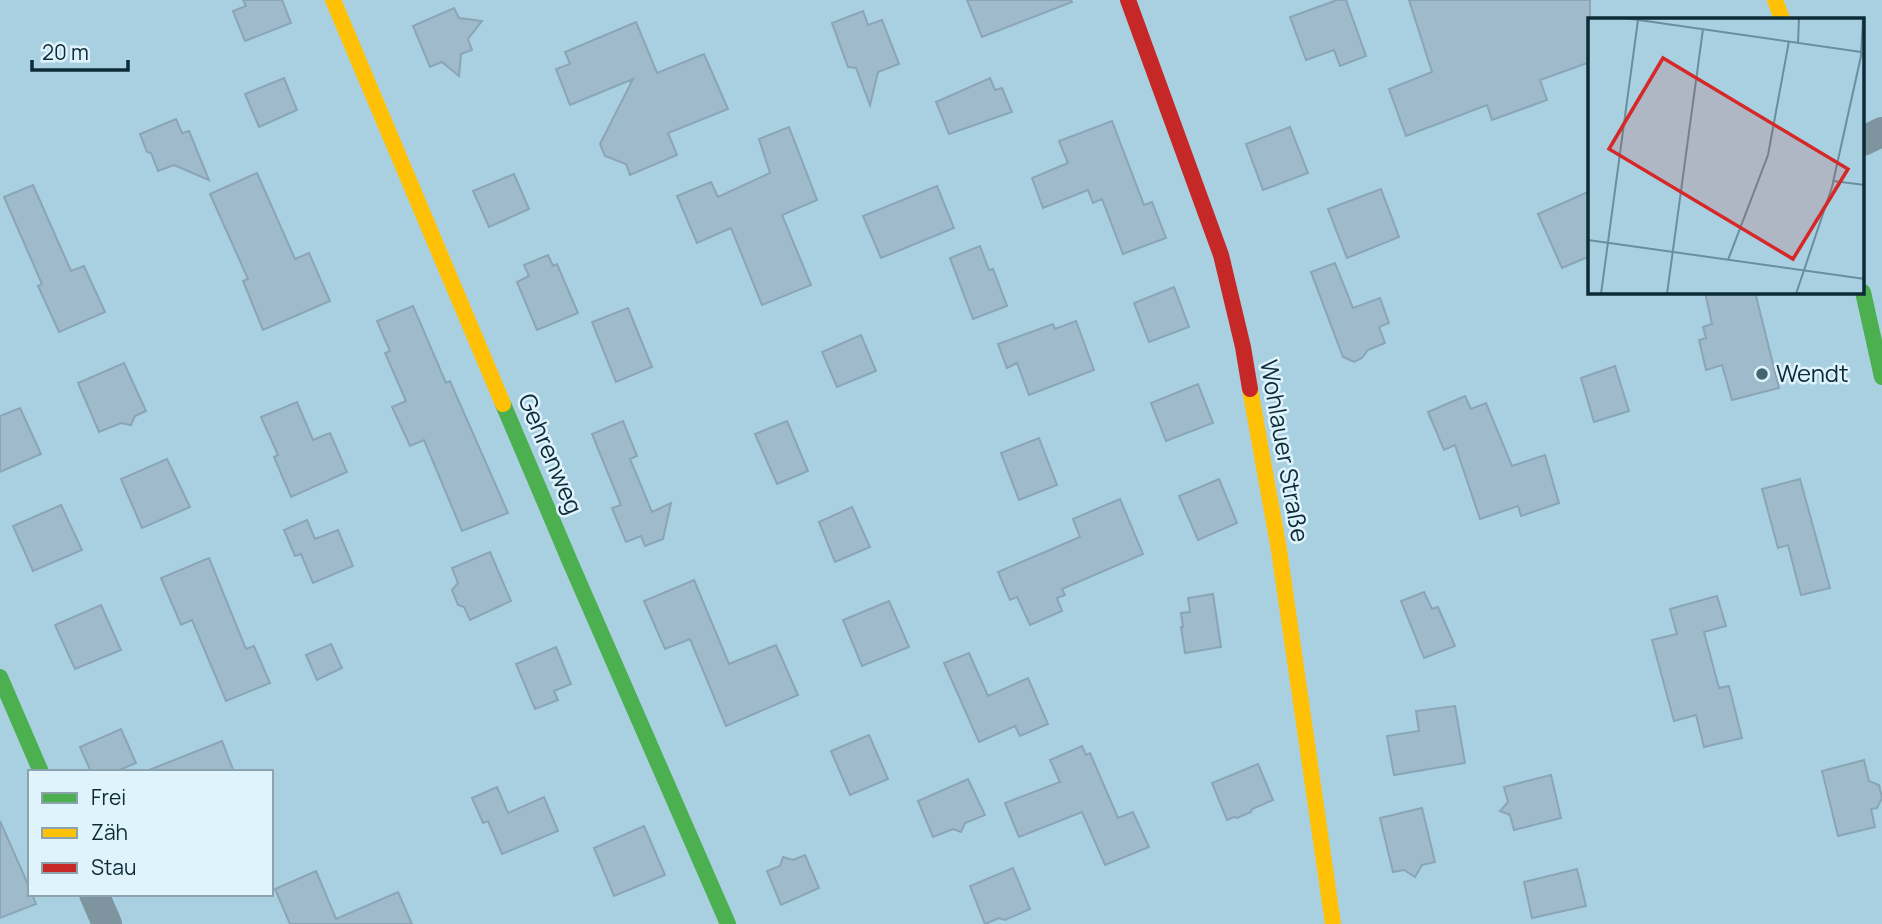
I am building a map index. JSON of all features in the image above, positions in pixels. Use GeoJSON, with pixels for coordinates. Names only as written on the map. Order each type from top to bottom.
{"type":"FeatureCollection","features":[{"type":"Feature","properties":{"kind":"street","name":"Gehrenweg"},"geometry":{"type":"LineString","coordinates":[[333,0],[571,564],[728,924]]}},
{"type":"Feature","properties":{"kind":"street","name":"Wohlauer Straße"},"geometry":{"type":"LineString","coordinates":[[1128,0],[1221,255],[1243,347],[1279,550],[1333,924]]}},
{"type":"Feature","properties":{"kind":"street"},"geometry":{"type":"LineString","coordinates":[[1775,0],[1782,18]]}},
{"type":"Feature","properties":{"kind":"street"},"geometry":{"type":"LineString","coordinates":[[1864,141],[1882,132]]}},
{"type":"Feature","properties":{"kind":"street"},"geometry":{"type":"LineString","coordinates":[[1863,294],[1882,377]]}},
{"type":"Feature","properties":{"kind":"street"},"geometry":{"type":"LineString","coordinates":[[0,677],[40,770]]}},
{"type":"Feature","properties":{"kind":"street"},"geometry":{"type":"LineString","coordinates":[[95,896],[107,924]]}},
{"type":"Feature","properties":{"kind":"building"},"geometry":{"type":"Polygon","coordinates":[[[243,0],[282,0],[291,23],[245,41],[233,11],[246,6],[243,0]]]}},
{"type":"Feature","properties":{"kind":"building"},"geometry":{"type":"Polygon","coordinates":[[[967,0],[1071,0],[1072,2],[982,37],[967,0]]]}},
{"type":"Feature","properties":{"kind":"building"},"geometry":{"type":"Polygon","coordinates":[[[1337,0],[1346,0],[1366,56],[1340,66],[1334,50],[1306,60],[1290,17],[1337,0]]]}},
{"type":"Feature","properties":{"kind":"building"},"geometry":{"type":"Polygon","coordinates":[[[1409,0],[1590,0],[1588,63],[1540,80],[1547,100],[1492,120],[1487,105],[1406,136],[1389,89],[1432,72],[1409,0]]]}},
{"type":"Feature","properties":{"kind":"building"},"geometry":{"type":"Polygon","coordinates":[[[454,8],[459,18],[482,21],[468,39],[472,50],[461,54],[459,76],[442,62],[430,67],[413,26],[454,8]]]}},
{"type":"Feature","properties":{"kind":"building"},"geometry":{"type":"Polygon","coordinates":[[[863,11],[868,25],[882,20],[899,64],[878,72],[870,105],[856,68],[848,67],[832,23],[863,11]]]}},
{"type":"Feature","properties":{"kind":"building"},"geometry":{"type":"Polygon","coordinates":[[[636,22],[657,73],[704,54],[728,109],[668,133],[677,155],[630,175],[626,164],[605,156],[600,144],[633,79],[570,105],[556,69],[570,64],[565,52],[636,22]]]}},
{"type":"Feature","properties":{"kind":"building"},"geometry":{"type":"Polygon","coordinates":[[[284,78],[297,110],[259,127],[245,94],[284,78]]]}},
{"type":"Feature","properties":{"kind":"building"},"geometry":{"type":"Polygon","coordinates":[[[990,78],[995,90],[1002,88],[1012,112],[949,134],[936,102],[990,78]]]}},
{"type":"Feature","properties":{"kind":"building"},"geometry":{"type":"Polygon","coordinates":[[[176,119],[182,133],[189,131],[209,180],[174,165],[158,171],[151,153],[147,152],[140,134],[176,119]]]}},
{"type":"Feature","properties":{"kind":"building"},"geometry":{"type":"Polygon","coordinates":[[[1112,121],[1144,205],[1152,202],[1166,238],[1123,254],[1102,199],[1093,203],[1088,190],[1043,208],[1032,178],[1068,163],[1059,141],[1112,121]]]}},
{"type":"Feature","properties":{"kind":"building"},"geometry":{"type":"Polygon","coordinates":[[[789,127],[817,200],[782,215],[811,285],[762,305],[731,228],[697,243],[677,196],[711,182],[718,197],[770,173],[759,139],[789,127]]]}},
{"type":"Feature","properties":{"kind":"building"},"geometry":{"type":"Polygon","coordinates":[[[1290,127],[1308,173],[1263,190],[1246,144],[1290,127]]]}},
{"type":"Feature","properties":{"kind":"building"},"geometry":{"type":"Polygon","coordinates":[[[257,173],[295,259],[309,253],[330,301],[263,330],[243,281],[248,279],[210,194],[257,173]]]}},
{"type":"Feature","properties":{"kind":"building"},"geometry":{"type":"Polygon","coordinates":[[[514,174],[529,209],[489,227],[473,191],[514,174]]]}},
{"type":"Feature","properties":{"kind":"building"},"geometry":{"type":"Polygon","coordinates":[[[33,185],[71,271],[84,266],[105,312],[59,332],[38,286],[42,284],[4,197],[33,185]]]}},
{"type":"Feature","properties":{"kind":"building"},"geometry":{"type":"Polygon","coordinates":[[[937,186],[954,228],[881,258],[863,216],[937,186]]]}},
{"type":"Feature","properties":{"kind":"building"},"geometry":{"type":"Polygon","coordinates":[[[1381,189],[1399,237],[1347,258],[1328,209],[1381,189]]]}},
{"type":"Feature","properties":{"kind":"building"},"geometry":{"type":"Polygon","coordinates":[[[1588,192],[1588,257],[1562,268],[1538,214],[1588,192]]]}},
{"type":"Feature","properties":{"kind":"building"},"geometry":{"type":"Polygon","coordinates":[[[980,246],[989,270],[993,269],[1007,306],[973,319],[950,258],[980,246]]]}},
{"type":"Feature","properties":{"kind":"building"},"geometry":{"type":"Polygon","coordinates":[[[548,255],[553,266],[557,264],[578,313],[537,330],[517,282],[529,276],[524,265],[548,255]]]}},
{"type":"Feature","properties":{"kind":"building"},"geometry":{"type":"Polygon","coordinates":[[[1335,263],[1353,308],[1380,298],[1389,323],[1379,327],[1385,343],[1368,350],[1362,358],[1354,362],[1343,357],[1311,272],[1335,263]]]}},
{"type":"Feature","properties":{"kind":"building"},"geometry":{"type":"Polygon","coordinates":[[[1174,287],[1189,327],[1149,342],[1134,303],[1174,287]]]}},
{"type":"Feature","properties":{"kind":"building"},"geometry":{"type":"Polygon","coordinates":[[[1705,294],[1756,294],[1779,388],[1732,400],[1722,365],[1706,370],[1699,340],[1706,338],[1703,327],[1712,324],[1705,294]]]}},
{"type":"Feature","properties":{"kind":"building"},"geometry":{"type":"Polygon","coordinates":[[[413,306],[446,383],[450,381],[508,513],[462,531],[424,440],[410,446],[392,407],[406,401],[385,353],[390,351],[377,321],[413,306]]]}},
{"type":"Feature","properties":{"kind":"building"},"geometry":{"type":"Polygon","coordinates":[[[628,308],[652,367],[616,382],[592,322],[628,308]]]}},
{"type":"Feature","properties":{"kind":"building"},"geometry":{"type":"Polygon","coordinates":[[[1076,321],[1094,370],[1029,395],[1017,363],[1007,368],[998,344],[1053,324],[1055,329],[1076,321]]]}},
{"type":"Feature","properties":{"kind":"building"},"geometry":{"type":"Polygon","coordinates":[[[861,335],[876,371],[837,387],[822,352],[861,335]]]}},
{"type":"Feature","properties":{"kind":"building"},"geometry":{"type":"Polygon","coordinates":[[[124,363],[146,411],[135,416],[131,425],[121,423],[99,432],[78,383],[124,363]]]}},
{"type":"Feature","properties":{"kind":"building"},"geometry":{"type":"Polygon","coordinates":[[[1615,366],[1629,411],[1594,422],[1581,378],[1615,366]]]}},
{"type":"Feature","properties":{"kind":"building"},"geometry":{"type":"Polygon","coordinates":[[[1198,384],[1213,423],[1166,441],[1151,403],[1198,384]]]}},
{"type":"Feature","properties":{"kind":"building"},"geometry":{"type":"Polygon","coordinates":[[[1465,396],[1471,409],[1486,403],[1512,466],[1545,455],[1559,503],[1521,516],[1518,506],[1480,519],[1455,445],[1444,450],[1428,412],[1465,396]]]}},
{"type":"Feature","properties":{"kind":"building"},"geometry":{"type":"Polygon","coordinates":[[[297,402],[313,440],[330,433],[347,472],[291,497],[274,457],[278,455],[261,417],[297,402]]]}},
{"type":"Feature","properties":{"kind":"building"},"geometry":{"type":"Polygon","coordinates":[[[20,408],[41,454],[0,472],[0,416],[20,408]]]}},
{"type":"Feature","properties":{"kind":"building"},"geometry":{"type":"Polygon","coordinates":[[[623,421],[637,456],[630,459],[652,512],[671,503],[663,539],[645,546],[641,536],[626,542],[612,508],[621,505],[592,434],[623,421]]]}},
{"type":"Feature","properties":{"kind":"building"},"geometry":{"type":"Polygon","coordinates":[[[787,421],[808,471],[777,484],[755,434],[787,421]]]}},
{"type":"Feature","properties":{"kind":"building"},"geometry":{"type":"Polygon","coordinates":[[[1039,438],[1057,485],[1019,500],[1001,453],[1039,438]]]}},
{"type":"Feature","properties":{"kind":"building"},"geometry":{"type":"Polygon","coordinates":[[[167,459],[190,507],[142,528],[121,479],[167,459]]]}},
{"type":"Feature","properties":{"kind":"building"},"geometry":{"type":"Polygon","coordinates":[[[1219,479],[1237,523],[1198,540],[1179,496],[1219,479]]]}},
{"type":"Feature","properties":{"kind":"building"},"geometry":{"type":"Polygon","coordinates":[[[1800,479],[1830,588],[1801,595],[1788,545],[1778,548],[1762,489],[1800,479]]]}},
{"type":"Feature","properties":{"kind":"building"},"geometry":{"type":"Polygon","coordinates":[[[1120,499],[1143,554],[1062,589],[1065,595],[1057,598],[1062,611],[1030,625],[1017,597],[1010,600],[998,572],[1080,537],[1073,519],[1120,499]]]}},
{"type":"Feature","properties":{"kind":"building"},"geometry":{"type":"Polygon","coordinates":[[[61,505],[82,550],[33,571],[13,526],[61,505]]]}},
{"type":"Feature","properties":{"kind":"building"},"geometry":{"type":"Polygon","coordinates":[[[852,507],[870,547],[835,562],[819,522],[852,507]]]}},
{"type":"Feature","properties":{"kind":"building"},"geometry":{"type":"Polygon","coordinates":[[[307,520],[315,539],[338,530],[353,566],[313,583],[301,554],[295,556],[284,530],[307,520]]]}},
{"type":"Feature","properties":{"kind":"building"},"geometry":{"type":"Polygon","coordinates":[[[490,552],[511,601],[470,620],[464,607],[458,605],[452,590],[458,583],[452,568],[490,552]]]}},
{"type":"Feature","properties":{"kind":"building"},"geometry":{"type":"Polygon","coordinates":[[[209,558],[246,649],[254,646],[270,683],[226,701],[192,620],[181,625],[161,578],[209,558]]]}},
{"type":"Feature","properties":{"kind":"building"},"geometry":{"type":"Polygon","coordinates":[[[694,580],[729,664],[776,645],[798,695],[726,726],[690,639],[665,649],[644,601],[694,580]]]}},
{"type":"Feature","properties":{"kind":"building"},"geometry":{"type":"Polygon","coordinates":[[[1424,592],[1432,609],[1438,607],[1455,646],[1424,658],[1401,601],[1424,592]]]}},
{"type":"Feature","properties":{"kind":"building"},"geometry":{"type":"Polygon","coordinates":[[[1213,594],[1221,647],[1185,653],[1181,613],[1190,612],[1188,598],[1213,594]]]}},
{"type":"Feature","properties":{"kind":"building"},"geometry":{"type":"Polygon","coordinates":[[[1717,596],[1726,626],[1704,632],[1719,688],[1729,686],[1742,738],[1704,747],[1696,715],[1674,721],[1652,640],[1677,634],[1670,609],[1717,596]]]}},
{"type":"Feature","properties":{"kind":"building"},"geometry":{"type":"Polygon","coordinates":[[[889,601],[909,647],[862,666],[843,620],[889,601]]]}},
{"type":"Feature","properties":{"kind":"building"},"geometry":{"type":"Polygon","coordinates":[[[101,605],[121,650],[75,669],[55,625],[101,605]]]}},
{"type":"Feature","properties":{"kind":"building"},"geometry":{"type":"Polygon","coordinates":[[[331,644],[342,668],[317,680],[306,655],[331,644]]]}},
{"type":"Feature","properties":{"kind":"building"},"geometry":{"type":"Polygon","coordinates":[[[556,647],[571,684],[554,691],[558,700],[535,709],[516,664],[556,647]]]}},
{"type":"Feature","properties":{"kind":"building"},"geometry":{"type":"Polygon","coordinates":[[[969,653],[988,696],[1028,678],[1048,724],[1020,736],[1015,726],[979,742],[944,663],[969,653]]]}},
{"type":"Feature","properties":{"kind":"building"},"geometry":{"type":"Polygon","coordinates":[[[1455,706],[1465,763],[1394,775],[1387,736],[1419,731],[1416,711],[1455,706]]]}},
{"type":"Feature","properties":{"kind":"building"},"geometry":{"type":"Polygon","coordinates":[[[121,729],[136,763],[120,770],[90,770],[80,747],[121,729]]]}},
{"type":"Feature","properties":{"kind":"building"},"geometry":{"type":"Polygon","coordinates":[[[869,735],[888,779],[850,795],[831,751],[869,735]]]}},
{"type":"Feature","properties":{"kind":"building"},"geometry":{"type":"Polygon","coordinates":[[[222,741],[233,770],[149,770],[222,741]]]}},
{"type":"Feature","properties":{"kind":"building"},"geometry":{"type":"Polygon","coordinates":[[[1082,746],[1086,755],[1090,753],[1118,818],[1133,812],[1149,847],[1105,865],[1082,812],[1019,837],[1005,803],[1060,782],[1050,760],[1082,746]]]}},
{"type":"Feature","properties":{"kind":"building"},"geometry":{"type":"Polygon","coordinates":[[[1864,760],[1869,781],[1879,785],[1882,798],[1877,808],[1871,809],[1875,827],[1838,836],[1822,771],[1864,760]]]}},
{"type":"Feature","properties":{"kind":"building"},"geometry":{"type":"Polygon","coordinates":[[[1258,764],[1273,800],[1252,809],[1251,812],[1227,820],[1212,783],[1258,764]]]}},
{"type":"Feature","properties":{"kind":"building"},"geometry":{"type":"Polygon","coordinates":[[[1551,775],[1561,818],[1514,830],[1510,815],[1500,811],[1508,802],[1504,787],[1551,775]]]}},
{"type":"Feature","properties":{"kind":"building"},"geometry":{"type":"Polygon","coordinates":[[[968,779],[985,815],[965,823],[961,832],[953,829],[933,837],[918,801],[968,779]]]}},
{"type":"Feature","properties":{"kind":"building"},"geometry":{"type":"Polygon","coordinates":[[[497,787],[508,813],[544,797],[558,831],[502,854],[488,821],[483,823],[472,798],[497,787]]]}},
{"type":"Feature","properties":{"kind":"building"},"geometry":{"type":"Polygon","coordinates":[[[1422,808],[1435,862],[1422,865],[1415,877],[1404,870],[1393,872],[1380,818],[1422,808]]]}},
{"type":"Feature","properties":{"kind":"building"},"geometry":{"type":"Polygon","coordinates":[[[0,821],[28,884],[28,896],[33,896],[36,904],[0,918],[0,821]]]}},
{"type":"Feature","properties":{"kind":"building"},"geometry":{"type":"Polygon","coordinates":[[[644,826],[665,875],[614,896],[594,848],[644,826]]]}},
{"type":"Feature","properties":{"kind":"building"},"geometry":{"type":"Polygon","coordinates":[[[805,855],[819,888],[781,905],[767,871],[780,866],[783,857],[793,860],[805,855]]]}},
{"type":"Feature","properties":{"kind":"building"},"geometry":{"type":"Polygon","coordinates":[[[1013,868],[1030,909],[1005,920],[999,918],[985,924],[970,886],[1013,868]]]}},
{"type":"Feature","properties":{"kind":"building"},"geometry":{"type":"Polygon","coordinates":[[[1577,869],[1586,906],[1532,918],[1524,882],[1577,869]]]}},
{"type":"Feature","properties":{"kind":"building"},"geometry":{"type":"Polygon","coordinates":[[[316,871],[336,919],[398,892],[412,924],[290,924],[275,889],[316,871]]]}},
{"type":"Feature","properties":{"kind":"traffic: fast"},"geometry":{"type":"LineString","coordinates":[[1863,294],[1882,377]]}},
{"type":"Feature","properties":{"kind":"traffic: fast"},"geometry":{"type":"LineString","coordinates":[[503,404],[728,924]]}},
{"type":"Feature","properties":{"kind":"traffic: fast"},"geometry":{"type":"LineString","coordinates":[[0,677],[40,770]]}},
{"type":"Feature","properties":{"kind":"traffic: slow"},"geometry":{"type":"LineString","coordinates":[[333,0],[503,404]]}},
{"type":"Feature","properties":{"kind":"traffic: slow"},"geometry":{"type":"LineString","coordinates":[[1775,0],[1782,18]]}},
{"type":"Feature","properties":{"kind":"traffic: slow"},"geometry":{"type":"LineString","coordinates":[[1250,389],[1279,550],[1333,924]]}},
{"type":"Feature","properties":{"kind":"traffic: jam"},"geometry":{"type":"LineString","coordinates":[[1128,0],[1221,255],[1250,389]]}},
{"type":"Feature","properties":{"kind":"place","name":"Wendt"},"geometry":{"type":"Point","coordinates":[1762,374]}}]}
